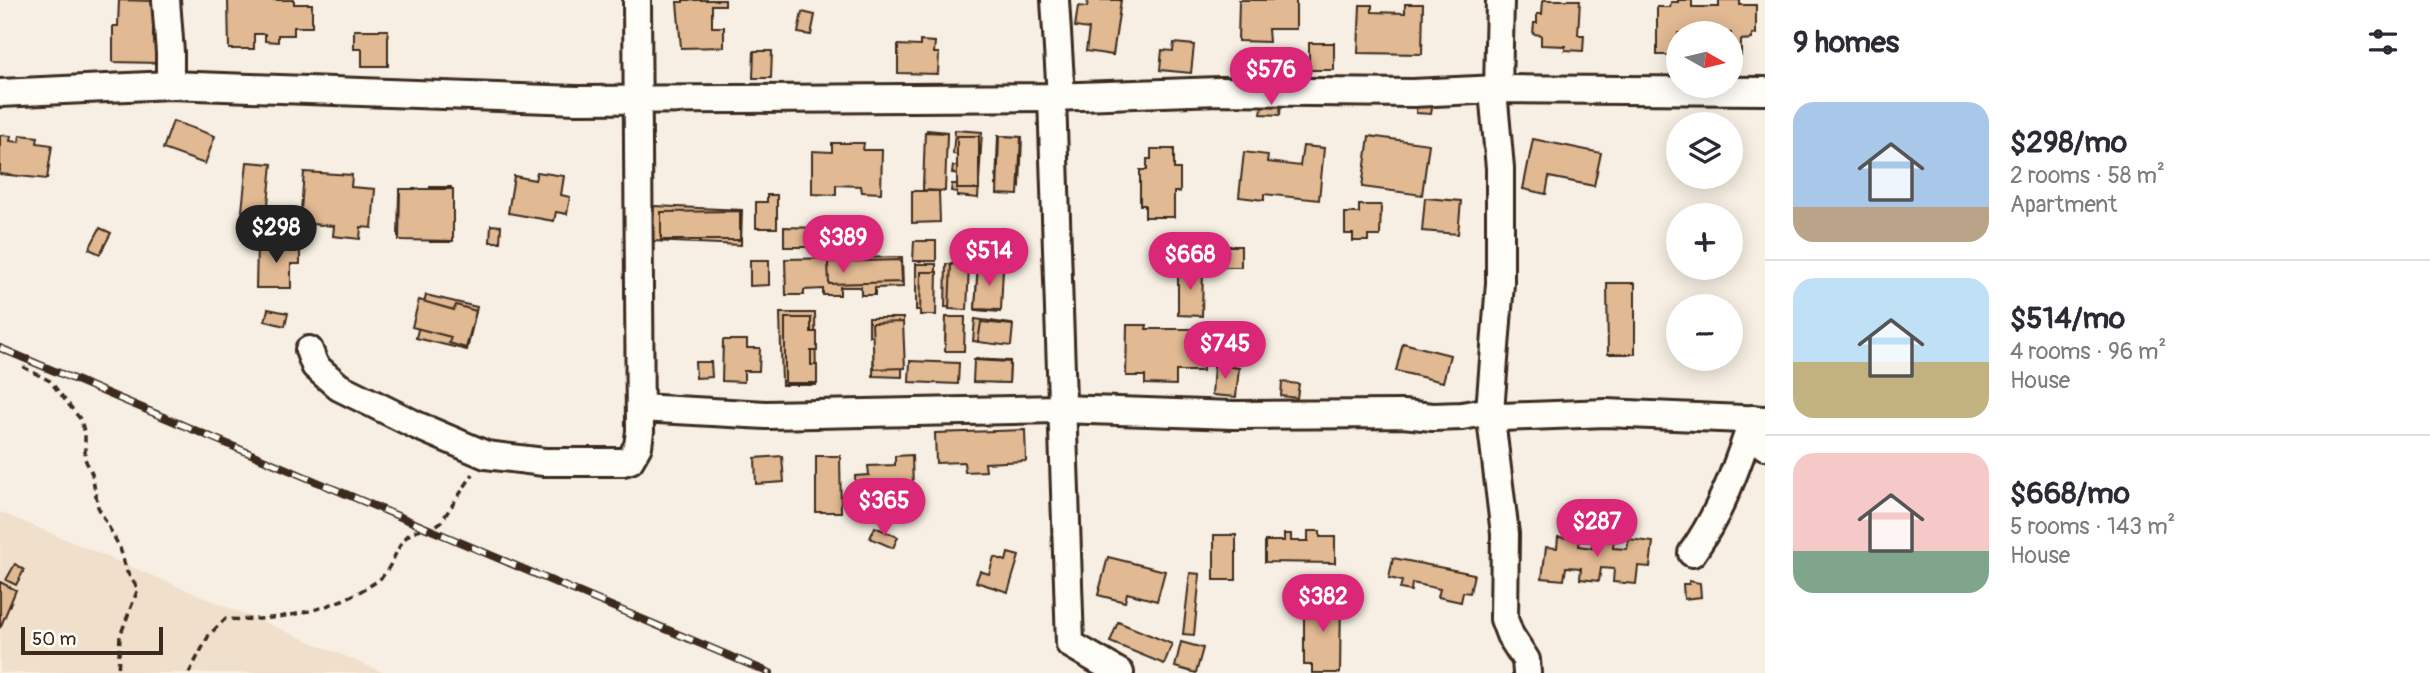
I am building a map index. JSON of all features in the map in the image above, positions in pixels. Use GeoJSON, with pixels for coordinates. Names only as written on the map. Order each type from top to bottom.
{"type":"FeatureCollection","features":[{"type":"Feature","properties":{"kind":"street"},"geometry":{"type":"LineString","coordinates":[[166,0],[170,85]]}},
{"type":"Feature","properties":{"kind":"street"},"geometry":{"type":"LineString","coordinates":[[309,350],[315,366],[339,387],[418,426],[486,454],[544,461],[630,460],[638,446],[640,408],[637,0]]}},
{"type":"Feature","properties":{"kind":"street"},"geometry":{"type":"LineString","coordinates":[[1055,0],[1061,409],[1070,644],[1120,673]]}},
{"type":"Feature","properties":{"kind":"street"},"geometry":{"type":"LineString","coordinates":[[1500,0],[1496,90],[1500,168],[1500,283],[1490,411],[1505,534],[1504,619],[1510,635],[1527,660],[1527,673]]}},
{"type":"Feature","properties":{"kind":"street"},"geometry":{"type":"LineString","coordinates":[[0,93],[170,85],[578,100],[1056,97],[1219,92],[1765,91]]}},
{"type":"Feature","properties":{"kind":"street"},"geometry":{"type":"LineString","coordinates":[[640,408],[766,415],[1061,409],[1233,415],[1404,414],[1433,417],[1490,411],[1502,417],[1606,413],[1759,420]]}},
{"type":"Feature","properties":{"kind":"street"},"geometry":{"type":"LineString","coordinates":[[1759,420],[1765,446]]}},
{"type":"Feature","properties":{"kind":"street"},"geometry":{"type":"LineString","coordinates":[[1692,553],[1711,526],[1759,420]]}},
{"type":"Feature","properties":{"kind":"path"},"geometry":{"type":"LineString","coordinates":[[23,367],[50,381],[81,420],[85,435],[85,459],[92,474],[98,506],[120,548],[127,572],[138,589],[120,636],[118,673]]}},
{"type":"Feature","properties":{"kind":"path"},"geometry":{"type":"LineString","coordinates":[[189,673],[209,635],[225,619],[255,621],[312,611],[348,597],[379,580],[412,532],[421,528],[431,529],[441,522],[486,454]]}},
{"type":"Feature","properties":{"kind":"shaded area"},"geometry":{"type":"Polygon","coordinates":[[[0,512],[385,673],[0,673],[0,512]]]}},
{"type":"Feature","properties":{"kind":"building"},"geometry":{"type":"Polygon","coordinates":[[[119,0],[153,1],[153,37],[157,37],[157,63],[113,62],[113,26],[118,26],[119,0]]]}},
{"type":"Feature","properties":{"kind":"building"},"geometry":{"type":"Polygon","coordinates":[[[228,0],[294,0],[294,4],[312,4],[312,27],[294,27],[294,35],[278,35],[278,42],[265,41],[265,34],[254,34],[254,49],[229,49],[228,0]]]}},
{"type":"Feature","properties":{"kind":"building"},"geometry":{"type":"Polygon","coordinates":[[[725,0],[725,5],[712,5],[712,27],[724,27],[724,47],[681,48],[677,2],[725,0]]]}},
{"type":"Feature","properties":{"kind":"building"},"geometry":{"type":"Polygon","coordinates":[[[1088,0],[1121,0],[1113,55],[1086,51],[1089,29],[1075,27],[1078,6],[1087,7],[1088,0]]]}},
{"type":"Feature","properties":{"kind":"building"},"geometry":{"type":"Polygon","coordinates":[[[1239,0],[1296,0],[1296,29],[1268,29],[1269,42],[1238,41],[1239,0]]]}},
{"type":"Feature","properties":{"kind":"building"},"geometry":{"type":"Polygon","coordinates":[[[1543,0],[1580,0],[1578,35],[1584,35],[1583,51],[1565,50],[1565,46],[1541,45],[1541,35],[1533,34],[1537,14],[1542,14],[1543,0]]]}},
{"type":"Feature","properties":{"kind":"building"},"geometry":{"type":"Polygon","coordinates":[[[1692,0],[1692,7],[1719,7],[1719,0],[1740,0],[1740,5],[1756,5],[1756,34],[1752,34],[1752,39],[1743,40],[1743,21],[1666,21],[1666,55],[1657,55],[1657,7],[1670,7],[1671,2],[1692,0]]]}},
{"type":"Feature","properties":{"kind":"building"},"geometry":{"type":"Polygon","coordinates":[[[1405,4],[1423,4],[1422,54],[1358,53],[1360,5],[1372,5],[1372,12],[1405,13],[1405,4]]]}},
{"type":"Feature","properties":{"kind":"building"},"geometry":{"type":"Polygon","coordinates":[[[802,12],[815,15],[811,35],[798,33],[802,12]]]}},
{"type":"Feature","properties":{"kind":"building"},"geometry":{"type":"Polygon","coordinates":[[[354,30],[388,30],[388,66],[362,66],[362,49],[354,49],[354,30]]]}},
{"type":"Feature","properties":{"kind":"building"},"geometry":{"type":"Polygon","coordinates":[[[920,41],[935,42],[934,53],[939,53],[938,74],[898,73],[898,45],[920,46],[920,41]]]}},
{"type":"Feature","properties":{"kind":"building"},"geometry":{"type":"Polygon","coordinates":[[[1174,43],[1194,45],[1191,73],[1160,70],[1162,50],[1173,51],[1174,43]]]}},
{"type":"Feature","properties":{"kind":"building"},"geometry":{"type":"Polygon","coordinates":[[[1309,43],[1334,43],[1334,70],[1309,70],[1309,43]]]}},
{"type":"Feature","properties":{"kind":"building"},"geometry":{"type":"Polygon","coordinates":[[[754,51],[772,51],[771,78],[753,78],[754,51]]]}},
{"type":"Feature","properties":{"kind":"building"},"geometry":{"type":"Polygon","coordinates":[[[1263,99],[1281,101],[1280,115],[1261,114],[1263,99]]]}},
{"type":"Feature","properties":{"kind":"building"},"geometry":{"type":"Polygon","coordinates":[[[1417,101],[1433,103],[1431,114],[1416,113],[1417,101]]]}},
{"type":"Feature","properties":{"kind":"building"},"geometry":{"type":"Polygon","coordinates":[[[173,121],[215,136],[205,164],[163,149],[173,121]]]}},
{"type":"Feature","properties":{"kind":"building"},"geometry":{"type":"Polygon","coordinates":[[[927,130],[947,132],[943,189],[923,187],[927,130]]]}},
{"type":"Feature","properties":{"kind":"building"},"geometry":{"type":"Polygon","coordinates":[[[955,130],[982,132],[978,198],[957,196],[957,192],[951,191],[952,184],[957,184],[957,174],[952,173],[953,166],[957,166],[958,155],[953,154],[955,130]]]}},
{"type":"Feature","properties":{"kind":"building"},"geometry":{"type":"Polygon","coordinates":[[[925,132],[947,133],[945,191],[923,190],[925,132]]]}},
{"type":"Feature","properties":{"kind":"building"},"geometry":{"type":"Polygon","coordinates":[[[0,135],[11,136],[10,141],[19,142],[20,135],[38,137],[37,143],[52,145],[47,179],[0,174],[0,135]]]}},
{"type":"Feature","properties":{"kind":"building"},"geometry":{"type":"Polygon","coordinates":[[[957,136],[979,136],[979,189],[957,189],[957,136]]]}},
{"type":"Feature","properties":{"kind":"building"},"geometry":{"type":"Polygon","coordinates":[[[998,136],[1022,137],[1020,187],[996,186],[998,136]]]}},
{"type":"Feature","properties":{"kind":"building"},"geometry":{"type":"Polygon","coordinates":[[[999,136],[1021,137],[1018,195],[997,194],[999,136]]]}},
{"type":"Feature","properties":{"kind":"building"},"geometry":{"type":"Polygon","coordinates":[[[1369,136],[1429,144],[1422,195],[1362,187],[1369,136]]]}},
{"type":"Feature","properties":{"kind":"building"},"geometry":{"type":"Polygon","coordinates":[[[1533,139],[1601,153],[1594,186],[1549,177],[1546,194],[1523,189],[1533,139]]]}},
{"type":"Feature","properties":{"kind":"building"},"geometry":{"type":"Polygon","coordinates":[[[832,143],[864,143],[863,150],[882,150],[881,193],[862,192],[861,186],[836,185],[836,195],[812,194],[812,151],[832,152],[832,143]]]}},
{"type":"Feature","properties":{"kind":"building"},"geometry":{"type":"Polygon","coordinates":[[[1303,146],[1324,148],[1319,200],[1264,194],[1264,200],[1239,197],[1244,152],[1268,155],[1267,162],[1300,166],[1303,146]]]}},
{"type":"Feature","properties":{"kind":"building"},"geometry":{"type":"Polygon","coordinates":[[[1151,149],[1174,149],[1174,169],[1180,169],[1180,192],[1174,192],[1174,217],[1145,217],[1145,205],[1140,205],[1140,170],[1147,170],[1151,149]]]}},
{"type":"Feature","properties":{"kind":"building"},"geometry":{"type":"Polygon","coordinates":[[[247,162],[272,164],[267,214],[242,211],[247,162]]]}},
{"type":"Feature","properties":{"kind":"building"},"geometry":{"type":"Polygon","coordinates":[[[304,172],[352,175],[351,187],[375,189],[372,228],[361,227],[360,239],[333,236],[334,226],[300,223],[304,172]]]}},
{"type":"Feature","properties":{"kind":"building"},"geometry":{"type":"Polygon","coordinates":[[[537,172],[564,176],[561,195],[570,197],[567,214],[556,212],[554,221],[508,213],[514,176],[535,180],[537,172]]]}},
{"type":"Feature","properties":{"kind":"building"},"geometry":{"type":"Polygon","coordinates":[[[430,187],[451,187],[450,242],[430,242],[430,236],[398,236],[399,193],[430,193],[430,187]]]}},
{"type":"Feature","properties":{"kind":"building"},"geometry":{"type":"Polygon","coordinates":[[[400,189],[453,189],[453,241],[399,240],[400,189]]]}},
{"type":"Feature","properties":{"kind":"building"},"geometry":{"type":"Polygon","coordinates":[[[912,191],[939,191],[940,222],[912,223],[912,191]]]}},
{"type":"Feature","properties":{"kind":"building"},"geometry":{"type":"Polygon","coordinates":[[[767,195],[777,195],[777,228],[756,228],[756,202],[767,202],[767,195]]]}},
{"type":"Feature","properties":{"kind":"building"},"geometry":{"type":"Polygon","coordinates":[[[1425,198],[1461,201],[1458,234],[1422,231],[1425,198]]]}},
{"type":"Feature","properties":{"kind":"building"},"geometry":{"type":"Polygon","coordinates":[[[1359,205],[1381,205],[1380,236],[1368,236],[1368,241],[1353,241],[1353,234],[1345,234],[1345,213],[1359,213],[1359,205]]]}},
{"type":"Feature","properties":{"kind":"building"},"geometry":{"type":"Polygon","coordinates":[[[654,206],[742,210],[741,245],[652,241],[654,206]]]}},
{"type":"Feature","properties":{"kind":"building"},"geometry":{"type":"Polygon","coordinates":[[[740,211],[740,240],[661,240],[661,212],[740,211]]]}},
{"type":"Feature","properties":{"kind":"building"},"geometry":{"type":"Polygon","coordinates":[[[491,225],[501,226],[500,242],[490,242],[491,225]]]}},
{"type":"Feature","properties":{"kind":"building"},"geometry":{"type":"Polygon","coordinates":[[[784,227],[821,228],[821,247],[784,247],[784,227]]]}},
{"type":"Feature","properties":{"kind":"building"},"geometry":{"type":"Polygon","coordinates":[[[100,228],[111,233],[100,254],[89,249],[100,228]]]}},
{"type":"Feature","properties":{"kind":"building"},"geometry":{"type":"Polygon","coordinates":[[[914,241],[936,241],[936,261],[913,261],[914,241]]]}},
{"type":"Feature","properties":{"kind":"building"},"geometry":{"type":"Polygon","coordinates":[[[257,245],[300,245],[300,264],[291,264],[291,288],[256,288],[257,245]]]}},
{"type":"Feature","properties":{"kind":"building"},"geometry":{"type":"Polygon","coordinates":[[[1211,246],[1241,246],[1241,267],[1211,267],[1211,246]]]}},
{"type":"Feature","properties":{"kind":"building"},"geometry":{"type":"Polygon","coordinates":[[[902,257],[903,287],[875,288],[875,295],[861,295],[861,287],[840,287],[840,295],[823,295],[823,289],[804,290],[804,295],[786,295],[785,259],[902,257]]]}},
{"type":"Feature","properties":{"kind":"building"},"geometry":{"type":"Polygon","coordinates":[[[750,260],[769,260],[769,285],[750,286],[750,260]]]}},
{"type":"Feature","properties":{"kind":"building"},"geometry":{"type":"Polygon","coordinates":[[[901,260],[902,282],[829,284],[828,262],[901,260]]]}},
{"type":"Feature","properties":{"kind":"building"},"geometry":{"type":"Polygon","coordinates":[[[978,263],[1003,265],[1000,312],[975,310],[978,263]]]}},
{"type":"Feature","properties":{"kind":"building"},"geometry":{"type":"Polygon","coordinates":[[[916,264],[936,264],[936,310],[916,310],[916,264]]]}},
{"type":"Feature","properties":{"kind":"building"},"geometry":{"type":"Polygon","coordinates":[[[946,264],[966,265],[965,308],[945,307],[946,264]]]}},
{"type":"Feature","properties":{"kind":"building"},"geometry":{"type":"Polygon","coordinates":[[[951,264],[969,265],[967,310],[949,309],[951,264]]]}},
{"type":"Feature","properties":{"kind":"building"},"geometry":{"type":"Polygon","coordinates":[[[978,265],[1003,267],[1001,310],[975,309],[978,265]]]}},
{"type":"Feature","properties":{"kind":"building"},"geometry":{"type":"Polygon","coordinates":[[[1178,268],[1203,268],[1202,316],[1178,315],[1178,268]]]}},
{"type":"Feature","properties":{"kind":"building"},"geometry":{"type":"Polygon","coordinates":[[[921,272],[937,272],[936,315],[920,315],[921,272]]]}},
{"type":"Feature","properties":{"kind":"building"},"geometry":{"type":"Polygon","coordinates":[[[1607,283],[1635,283],[1635,354],[1608,354],[1607,283]]]}},
{"type":"Feature","properties":{"kind":"building"},"geometry":{"type":"Polygon","coordinates":[[[426,295],[477,307],[467,350],[416,338],[426,295]]]}},
{"type":"Feature","properties":{"kind":"building"},"geometry":{"type":"Polygon","coordinates":[[[419,300],[454,310],[456,305],[476,311],[466,348],[449,343],[451,337],[412,327],[419,300]]]}},
{"type":"Feature","properties":{"kind":"building"},"geometry":{"type":"Polygon","coordinates":[[[268,309],[288,313],[285,326],[265,321],[268,309]]]}},
{"type":"Feature","properties":{"kind":"building"},"geometry":{"type":"Polygon","coordinates":[[[780,313],[815,313],[816,385],[782,385],[780,313]]]}},
{"type":"Feature","properties":{"kind":"building"},"geometry":{"type":"Polygon","coordinates":[[[946,317],[963,317],[962,348],[945,348],[946,317]]]}},
{"type":"Feature","properties":{"kind":"building"},"geometry":{"type":"Polygon","coordinates":[[[946,317],[965,317],[964,351],[945,351],[946,317]]]}},
{"type":"Feature","properties":{"kind":"building"},"geometry":{"type":"Polygon","coordinates":[[[785,318],[811,318],[811,332],[817,332],[817,351],[811,351],[811,365],[817,365],[817,383],[785,383],[785,318]]]}},
{"type":"Feature","properties":{"kind":"building"},"geometry":{"type":"Polygon","coordinates":[[[869,318],[903,318],[902,377],[873,376],[874,336],[869,336],[869,318]]]}},
{"type":"Feature","properties":{"kind":"building"},"geometry":{"type":"Polygon","coordinates":[[[975,319],[1012,324],[1009,345],[973,341],[975,319]]]}},
{"type":"Feature","properties":{"kind":"building"},"geometry":{"type":"Polygon","coordinates":[[[903,322],[905,368],[874,369],[872,323],[903,322]]]}},
{"type":"Feature","properties":{"kind":"building"},"geometry":{"type":"Polygon","coordinates":[[[981,322],[1013,325],[1011,346],[978,342],[981,322]]]}},
{"type":"Feature","properties":{"kind":"building"},"geometry":{"type":"Polygon","coordinates":[[[1127,325],[1147,325],[1146,329],[1203,329],[1203,371],[1176,371],[1176,385],[1145,384],[1145,376],[1126,376],[1127,325]]]}},
{"type":"Feature","properties":{"kind":"building"},"geometry":{"type":"Polygon","coordinates":[[[723,340],[747,340],[747,348],[760,348],[759,371],[744,371],[744,382],[722,381],[723,340]]]}},
{"type":"Feature","properties":{"kind":"building"},"geometry":{"type":"Polygon","coordinates":[[[1403,343],[1450,355],[1443,382],[1396,371],[1403,343]]]}},
{"type":"Feature","properties":{"kind":"building"},"geometry":{"type":"Polygon","coordinates":[[[975,359],[1010,361],[1009,383],[974,381],[975,359]]]}},
{"type":"Feature","properties":{"kind":"building"},"geometry":{"type":"Polygon","coordinates":[[[974,360],[1010,362],[1009,383],[973,382],[974,360]]]}},
{"type":"Feature","properties":{"kind":"building"},"geometry":{"type":"Polygon","coordinates":[[[910,361],[959,363],[958,384],[909,382],[910,361]]]}},
{"type":"Feature","properties":{"kind":"building"},"geometry":{"type":"Polygon","coordinates":[[[695,362],[711,362],[712,377],[696,378],[695,362]]]}},
{"type":"Feature","properties":{"kind":"building"},"geometry":{"type":"Polygon","coordinates":[[[1214,365],[1239,368],[1236,397],[1212,395],[1214,365]]]}},
{"type":"Feature","properties":{"kind":"building"},"geometry":{"type":"Polygon","coordinates":[[[1282,382],[1299,384],[1297,398],[1281,396],[1282,382]]]}},
{"type":"Feature","properties":{"kind":"building"},"geometry":{"type":"Polygon","coordinates":[[[1025,430],[1026,461],[985,463],[986,471],[965,472],[964,462],[936,463],[935,433],[1025,430]]]}},
{"type":"Feature","properties":{"kind":"building"},"geometry":{"type":"Polygon","coordinates":[[[912,455],[913,490],[856,492],[855,476],[869,475],[868,466],[895,465],[895,456],[912,455]]]}},
{"type":"Feature","properties":{"kind":"building"},"geometry":{"type":"Polygon","coordinates":[[[782,456],[784,482],[756,484],[755,458],[782,456]]]}},
{"type":"Feature","properties":{"kind":"building"},"geometry":{"type":"Polygon","coordinates":[[[816,456],[840,456],[841,512],[816,512],[816,456]]]}},
{"type":"Feature","properties":{"kind":"building"},"geometry":{"type":"Polygon","coordinates":[[[875,527],[898,537],[893,548],[870,538],[875,527]]]}},
{"type":"Feature","properties":{"kind":"building"},"geometry":{"type":"Polygon","coordinates":[[[1308,531],[1320,531],[1320,537],[1335,537],[1335,563],[1265,562],[1265,541],[1284,541],[1284,534],[1291,534],[1291,541],[1308,541],[1308,531]]]}},
{"type":"Feature","properties":{"kind":"building"},"geometry":{"type":"Polygon","coordinates":[[[1214,535],[1236,535],[1236,580],[1214,580],[1214,535]]]}},
{"type":"Feature","properties":{"kind":"building"},"geometry":{"type":"Polygon","coordinates":[[[1558,537],[1580,539],[1579,546],[1592,548],[1593,537],[1614,539],[1613,548],[1627,549],[1629,539],[1653,542],[1650,567],[1638,566],[1636,584],[1613,582],[1614,569],[1601,568],[1599,581],[1580,579],[1581,568],[1566,567],[1564,580],[1542,578],[1546,547],[1557,548],[1558,537]]]}},
{"type":"Feature","properties":{"kind":"building"},"geometry":{"type":"Polygon","coordinates":[[[1008,553],[1019,556],[1008,592],[976,582],[980,571],[989,574],[994,557],[1006,561],[1008,553]]]}},
{"type":"Feature","properties":{"kind":"building"},"geometry":{"type":"Polygon","coordinates":[[[1108,557],[1165,571],[1157,601],[1127,593],[1125,602],[1098,595],[1108,557]]]}},
{"type":"Feature","properties":{"kind":"building"},"geometry":{"type":"Polygon","coordinates":[[[1393,558],[1474,574],[1470,593],[1463,592],[1461,602],[1438,597],[1440,589],[1412,583],[1411,591],[1400,589],[1402,581],[1389,578],[1393,558]]]}},
{"type":"Feature","properties":{"kind":"building"},"geometry":{"type":"Polygon","coordinates":[[[15,564],[24,570],[16,585],[6,580],[15,564]]]}},
{"type":"Feature","properties":{"kind":"building"},"geometry":{"type":"Polygon","coordinates":[[[1190,573],[1200,574],[1194,635],[1183,634],[1190,573]]]}},
{"type":"Feature","properties":{"kind":"building"},"geometry":{"type":"Polygon","coordinates":[[[1689,581],[1700,583],[1701,597],[1684,599],[1683,584],[1689,584],[1689,581]]]}},
{"type":"Feature","properties":{"kind":"building"},"geometry":{"type":"Polygon","coordinates":[[[0,582],[16,590],[0,628],[0,582]]]}},
{"type":"Feature","properties":{"kind":"building"},"geometry":{"type":"Polygon","coordinates":[[[1304,596],[1341,596],[1340,673],[1312,673],[1312,665],[1304,665],[1304,596]]]}},
{"type":"Feature","properties":{"kind":"building"},"geometry":{"type":"Polygon","coordinates":[[[1118,622],[1172,644],[1164,664],[1110,642],[1118,622]]]}},
{"type":"Feature","properties":{"kind":"building"},"geometry":{"type":"Polygon","coordinates":[[[1181,642],[1203,648],[1196,673],[1175,667],[1181,642]]]}},
{"type":"Feature","properties":{"kind":"railway"},"geometry":{"type":"LineString","coordinates":[[0,348],[770,673]]}}]}
